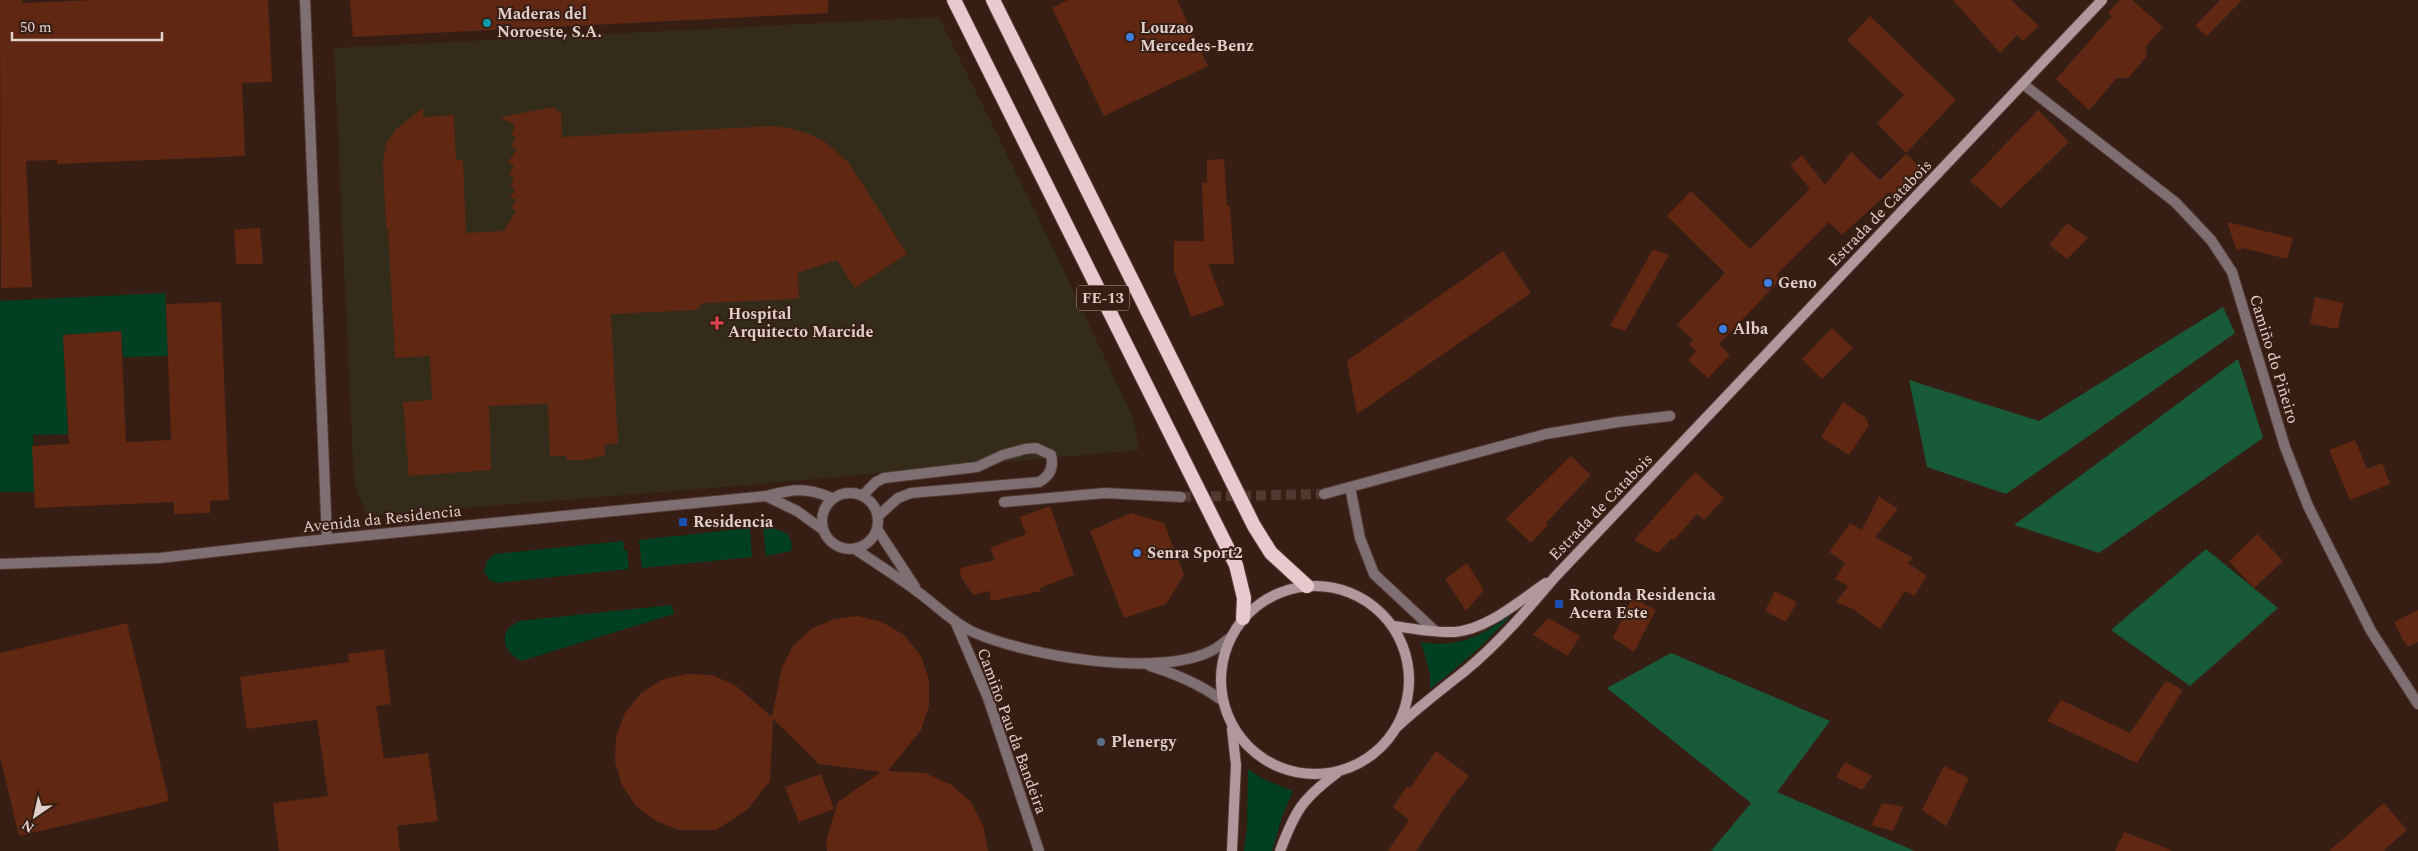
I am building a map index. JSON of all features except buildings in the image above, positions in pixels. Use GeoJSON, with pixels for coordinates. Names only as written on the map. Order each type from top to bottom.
{"type":"FeatureCollection","features":[{"type":"Feature","properties":{"kind":"highway","name":"FE-13"},"geometry":{"type":"LineString","coordinates":[[954,0],[1236,565],[1244,598],[1243,618]]}},
{"type":"Feature","properties":{"kind":"highway","name":"FE-13"},"geometry":{"type":"LineString","coordinates":[[993,0],[1254,526],[1271,553],[1307,586]]}},
{"type":"Feature","properties":{"kind":"main road","name":"Estrada de Catabois"},"geometry":{"type":"LineString","coordinates":[[1398,726],[1407,703],[1409,678],[1405,654],[1394,626],[1375,608],[1348,592],[1328,587],[1307,586],[1272,596],[1256,606],[1243,618],[1230,638],[1220,668],[1220,699],[1240,739],[1260,758],[1284,770],[1310,775],[1337,772],[1361,763],[1368,758],[1382,747],[1398,726],[1432,695],[1465,671],[1521,618],[1555,577],[2102,0]]}},
{"type":"Feature","properties":{"kind":"main road","name":"Estrada de Catabois"},"geometry":{"type":"LineString","coordinates":[[1394,626],[1456,632],[1490,620],[1555,577]]}},
{"type":"Feature","properties":{"kind":"main road","name":"Estrada de Catabois"},"geometry":{"type":"LineString","coordinates":[[1232,725],[1236,765],[1232,851]]}},
{"type":"Feature","properties":{"kind":"main road","name":"Estrada de Catabois"},"geometry":{"type":"LineString","coordinates":[[1280,851],[1300,806],[1312,792],[1337,772]]}},
{"type":"Feature","properties":{"kind":"street"},"geometry":{"type":"LineString","coordinates":[[305,0],[327,539]]}},
{"type":"Feature","properties":{"kind":"street","name":"Camiño do Piñeiro"},"geometry":{"type":"LineString","coordinates":[[2024,84],[2175,202],[2211,240],[2232,272],[2285,447],[2308,506],[2371,631],[2418,704]]}},
{"type":"Feature","properties":{"kind":"street"},"geometry":{"type":"LineString","coordinates":[[1324,494],[1546,434],[1670,416]]}},
{"type":"Feature","properties":{"kind":"street"},"geometry":{"type":"LineString","coordinates":[[863,495],[876,482],[884,478],[967,469],[1025,449],[1036,448],[1051,455],[1053,462],[1051,472],[1039,482],[911,493],[898,498],[878,516]]}},
{"type":"Feature","properties":{"kind":"street"},"geometry":{"type":"LineString","coordinates":[[1350,487],[1360,538],[1374,574],[1434,631]]}},
{"type":"Feature","properties":{"kind":"street","name":"Avenida da Residencia"},"geometry":{"type":"LineString","coordinates":[[0,564],[160,558],[327,539],[766,496],[802,489],[816,491],[832,498]]}},
{"type":"Feature","properties":{"kind":"street"},"geometry":{"type":"LineString","coordinates":[[766,496],[797,511],[822,530],[834,544],[842,548],[855,549],[865,545],[873,537],[877,529],[878,516],[871,501],[863,495],[855,492],[844,493],[832,498],[824,508],[821,517],[822,530]]}},
{"type":"Feature","properties":{"kind":"street"},"geometry":{"type":"LineString","coordinates":[[1004,502],[1105,493],[1181,497]]}},
{"type":"Feature","properties":{"kind":"street"},"geometry":{"type":"LineString","coordinates":[[877,529],[918,592]]}},
{"type":"Feature","properties":{"kind":"street"},"geometry":{"type":"LineString","coordinates":[[855,549],[973,632],[1021,650],[1068,658],[1163,663],[1190,658],[1211,651],[1230,638]]}},
{"type":"Feature","properties":{"kind":"street","name":"Camiño Pau da Bandeira"},"geometry":{"type":"LineString","coordinates":[[955,621],[988,698],[1040,851]]}},
{"type":"Feature","properties":{"kind":"street"},"geometry":{"type":"LineString","coordinates":[[1142,663],[1186,677],[1220,699]]}},
{"type":"Feature","properties":{"kind":"shaded area","name":"Hospital Arquitecto Marcide"},"geometry":{"type":"Polygon","coordinates":[[[939,17],[1055,252],[1134,420],[1139,450],[748,485],[367,516],[354,483],[334,48],[939,17]]]}},
{"type":"Feature","properties":{"kind":"green space"},"geometry":{"type":"Polygon","coordinates":[[[165,293],[168,356],[123,357],[121,331],[63,335],[68,434],[33,435],[34,492],[0,492],[0,301],[165,293]]]}},
{"type":"Feature","properties":{"kind":"green space"},"geometry":{"type":"Polygon","coordinates":[[[2223,307],[2235,333],[2006,494],[1927,467],[1909,380],[2039,421],[2223,307]]]}},
{"type":"Feature","properties":{"kind":"green space"},"geometry":{"type":"Polygon","coordinates":[[[2238,359],[2263,438],[2099,553],[2014,525],[2238,359]]]}},
{"type":"Feature","properties":{"kind":"green space"},"geometry":{"type":"Polygon","coordinates":[[[769,526],[788,534],[792,544],[791,551],[766,556],[763,527],[769,526]]]}},
{"type":"Feature","properties":{"kind":"green space"},"geometry":{"type":"Polygon","coordinates":[[[750,528],[752,557],[642,568],[639,540],[750,528]]]}},
{"type":"Feature","properties":{"kind":"green space"},"geometry":{"type":"Polygon","coordinates":[[[623,541],[624,550],[627,550],[629,569],[497,583],[489,580],[484,571],[487,561],[495,554],[623,541]]]}},
{"type":"Feature","properties":{"kind":"green space"},"geometry":{"type":"Polygon","coordinates":[[[2206,549],[2278,608],[2190,686],[2111,630],[2206,549]]]}},
{"type":"Feature","properties":{"kind":"green space"},"geometry":{"type":"Polygon","coordinates":[[[672,605],[674,614],[521,661],[506,647],[505,636],[507,631],[519,621],[672,605]]]}},
{"type":"Feature","properties":{"kind":"green space"},"geometry":{"type":"Polygon","coordinates":[[[1512,614],[1473,653],[1430,689],[1430,674],[1421,642],[1447,644],[1459,642],[1480,634],[1512,614]]]}},
{"type":"Feature","properties":{"kind":"green space"},"geometry":{"type":"Polygon","coordinates":[[[1671,653],[1830,721],[1777,792],[1915,851],[1711,851],[1751,803],[1607,688],[1671,653]]]}},
{"type":"Feature","properties":{"kind":"green space"},"geometry":{"type":"Polygon","coordinates":[[[1248,769],[1263,779],[1293,791],[1282,817],[1272,851],[1244,851],[1247,828],[1248,769]]]}},
{"type":"Feature","properties":{"kind":"tunnel"},"geometry":{"type":"LineString","coordinates":[[1181,497],[1324,494]]}},
{"type":"Feature","properties":{"kind":"place","name":"Maderas del Noroeste, S.A."},"geometry":{"type":"Point","coordinates":[487,23]}},
{"type":"Feature","properties":{"kind":"place","name":"Louzao Mercedes-Benz"},"geometry":{"type":"Point","coordinates":[1130,37]}},
{"type":"Feature","properties":{"kind":"place","name":"Geno"},"geometry":{"type":"Point","coordinates":[1768,283]}},
{"type":"Feature","properties":{"kind":"place","name":"Hospital Arquitecto Marcide"},"geometry":{"type":"Point","coordinates":[717,323]}},
{"type":"Feature","properties":{"kind":"place","name":"Alba"},"geometry":{"type":"Point","coordinates":[1723,329]}},
{"type":"Feature","properties":{"kind":"place","name":"Residencia"},"geometry":{"type":"Point","coordinates":[683,522]}},
{"type":"Feature","properties":{"kind":"place","name":"Senra Sport2"},"geometry":{"type":"Point","coordinates":[1137,553]}},
{"type":"Feature","properties":{"kind":"place","name":"Rotonda Residencia Acera Este"},"geometry":{"type":"Point","coordinates":[1559,604]}},
{"type":"Feature","properties":{"kind":"place","name":"Plenergy"},"geometry":{"type":"Point","coordinates":[1101,742]}}]}
